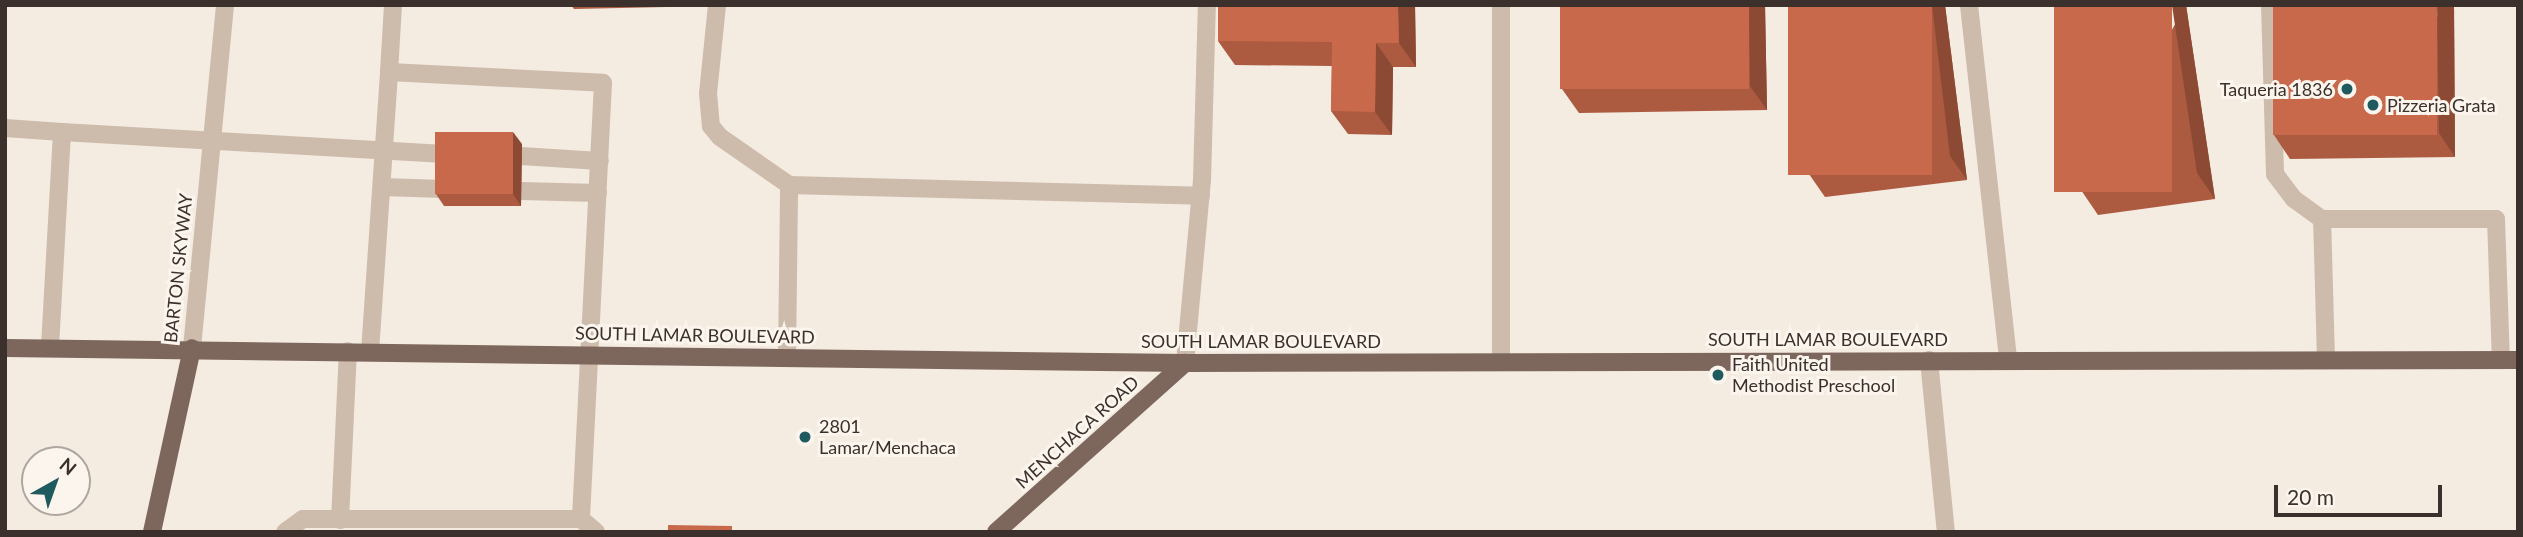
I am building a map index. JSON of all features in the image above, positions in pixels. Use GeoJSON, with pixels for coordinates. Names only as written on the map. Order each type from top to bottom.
{"type":"FeatureCollection","features":[{"type":"Feature","properties":{"kind":"main road","name":"SOUTH LAMAR BOULEVARD"},"geometry":{"type":"LineString","coordinates":[[5,348],[192,348],[1185,363],[1501,360],[2510,360]]}},
{"type":"Feature","properties":{"kind":"main road","name":"BARTON SKYWAY"},"geometry":{"type":"LineString","coordinates":[[152,532],[192,348]]}},
{"type":"Feature","properties":{"kind":"main road","name":"MENCHACA ROAD"},"geometry":{"type":"LineString","coordinates":[[996,532],[1185,363]]}},
{"type":"Feature","properties":{"kind":"street","name":"BARTON SKYWAY"},"geometry":{"type":"LineString","coordinates":[[192,348],[225,5]]}},
{"type":"Feature","properties":{"kind":"street"},"geometry":{"type":"LineString","coordinates":[[370,352],[393,5]]}},
{"type":"Feature","properties":{"kind":"street"},"geometry":{"type":"LineString","coordinates":[[717,5],[708,93],[711,125],[720,137],[789,185],[1201,196]]}},
{"type":"Feature","properties":{"kind":"street"},"geometry":{"type":"LineString","coordinates":[[1185,363],[1201,196],[1207,5]]}},
{"type":"Feature","properties":{"kind":"street"},"geometry":{"type":"LineString","coordinates":[[1501,360],[1502,5]]}},
{"type":"Feature","properties":{"kind":"street"},"geometry":{"type":"LineString","coordinates":[[1969,5],[2008,360]]}},
{"type":"Feature","properties":{"kind":"street"},"geometry":{"type":"LineString","coordinates":[[2270,5],[2275,174],[2294,199],[2322,219],[2496,219],[2510,360]]}},
{"type":"Feature","properties":{"kind":"street"},"geometry":{"type":"LineString","coordinates":[[389,72],[603,83],[581,519]]}},
{"type":"Feature","properties":{"kind":"street"},"geometry":{"type":"LineString","coordinates":[[5,128],[444,154]]}},
{"type":"Feature","properties":{"kind":"street"},"geometry":{"type":"LineString","coordinates":[[50,348],[62,132]]}},
{"type":"Feature","properties":{"kind":"street"},"geometry":{"type":"LineString","coordinates":[[522,156],[600,161]]}},
{"type":"Feature","properties":{"kind":"street"},"geometry":{"type":"LineString","coordinates":[[787,358],[789,185]]}},
{"type":"Feature","properties":{"kind":"street"},"geometry":{"type":"LineString","coordinates":[[382,187],[444,189]]}},
{"type":"Feature","properties":{"kind":"street"},"geometry":{"type":"LineString","coordinates":[[522,191],[598,193]]}},
{"type":"Feature","properties":{"kind":"street"},"geometry":{"type":"LineString","coordinates":[[2322,219],[2326,360]]}},
{"type":"Feature","properties":{"kind":"street"},"geometry":{"type":"LineString","coordinates":[[340,520],[348,351]]}},
{"type":"Feature","properties":{"kind":"street"},"geometry":{"type":"LineString","coordinates":[[1929,360],[1946,532]]}},
{"type":"Feature","properties":{"kind":"street"},"geometry":{"type":"LineString","coordinates":[[285,532],[303,519],[581,519],[596,532]]}},
{"type":"Feature","properties":{"kind":"building"},"geometry":{"type":"Polygon","coordinates":[[[1218,5],[1398,5],[1399,43],[1376,43],[1375,112],[1331,111],[1332,42],[1218,41],[1218,5]]]}},
{"type":"Feature","properties":{"kind":"building"},"geometry":{"type":"Polygon","coordinates":[[[1560,5],[1749,5],[1749,89],[1560,89],[1560,5]]]}},
{"type":"Feature","properties":{"kind":"building"},"geometry":{"type":"Polygon","coordinates":[[[1788,5],[1932,5],[1932,175],[1788,175],[1788,5]]]}},
{"type":"Feature","properties":{"kind":"building"},"geometry":{"type":"Polygon","coordinates":[[[2054,5],[2172,5],[2172,192],[2054,192],[2054,5]]]}},
{"type":"Feature","properties":{"kind":"building"},"geometry":{"type":"Polygon","coordinates":[[[2273,5],[2437,5],[2437,135],[2273,135],[2273,5]]]}},
{"type":"Feature","properties":{"kind":"building"},"geometry":{"type":"Polygon","coordinates":[[[435,132],[513,132],[513,194],[435,194],[435,132]]]}},
{"type":"Feature","properties":{"kind":"building"},"geometry":{"type":"Polygon","coordinates":[[[668,525],[732,526],[732,532],[668,532],[668,525]]]}},
{"type":"Feature","properties":{"kind":"place","name":"Taqueria 1836"},"geometry":{"type":"Point","coordinates":[2347,89]}},
{"type":"Feature","properties":{"kind":"place","name":"Pizzeria Grata"},"geometry":{"type":"Point","coordinates":[2373,105]}},
{"type":"Feature","properties":{"kind":"place","name":"Faith United Methodist Preschool"},"geometry":{"type":"Point","coordinates":[1718,375]}},
{"type":"Feature","properties":{"kind":"place","name":"2801 Lamar/Menchaca"},"geometry":{"type":"Point","coordinates":[805,437]}}]}
